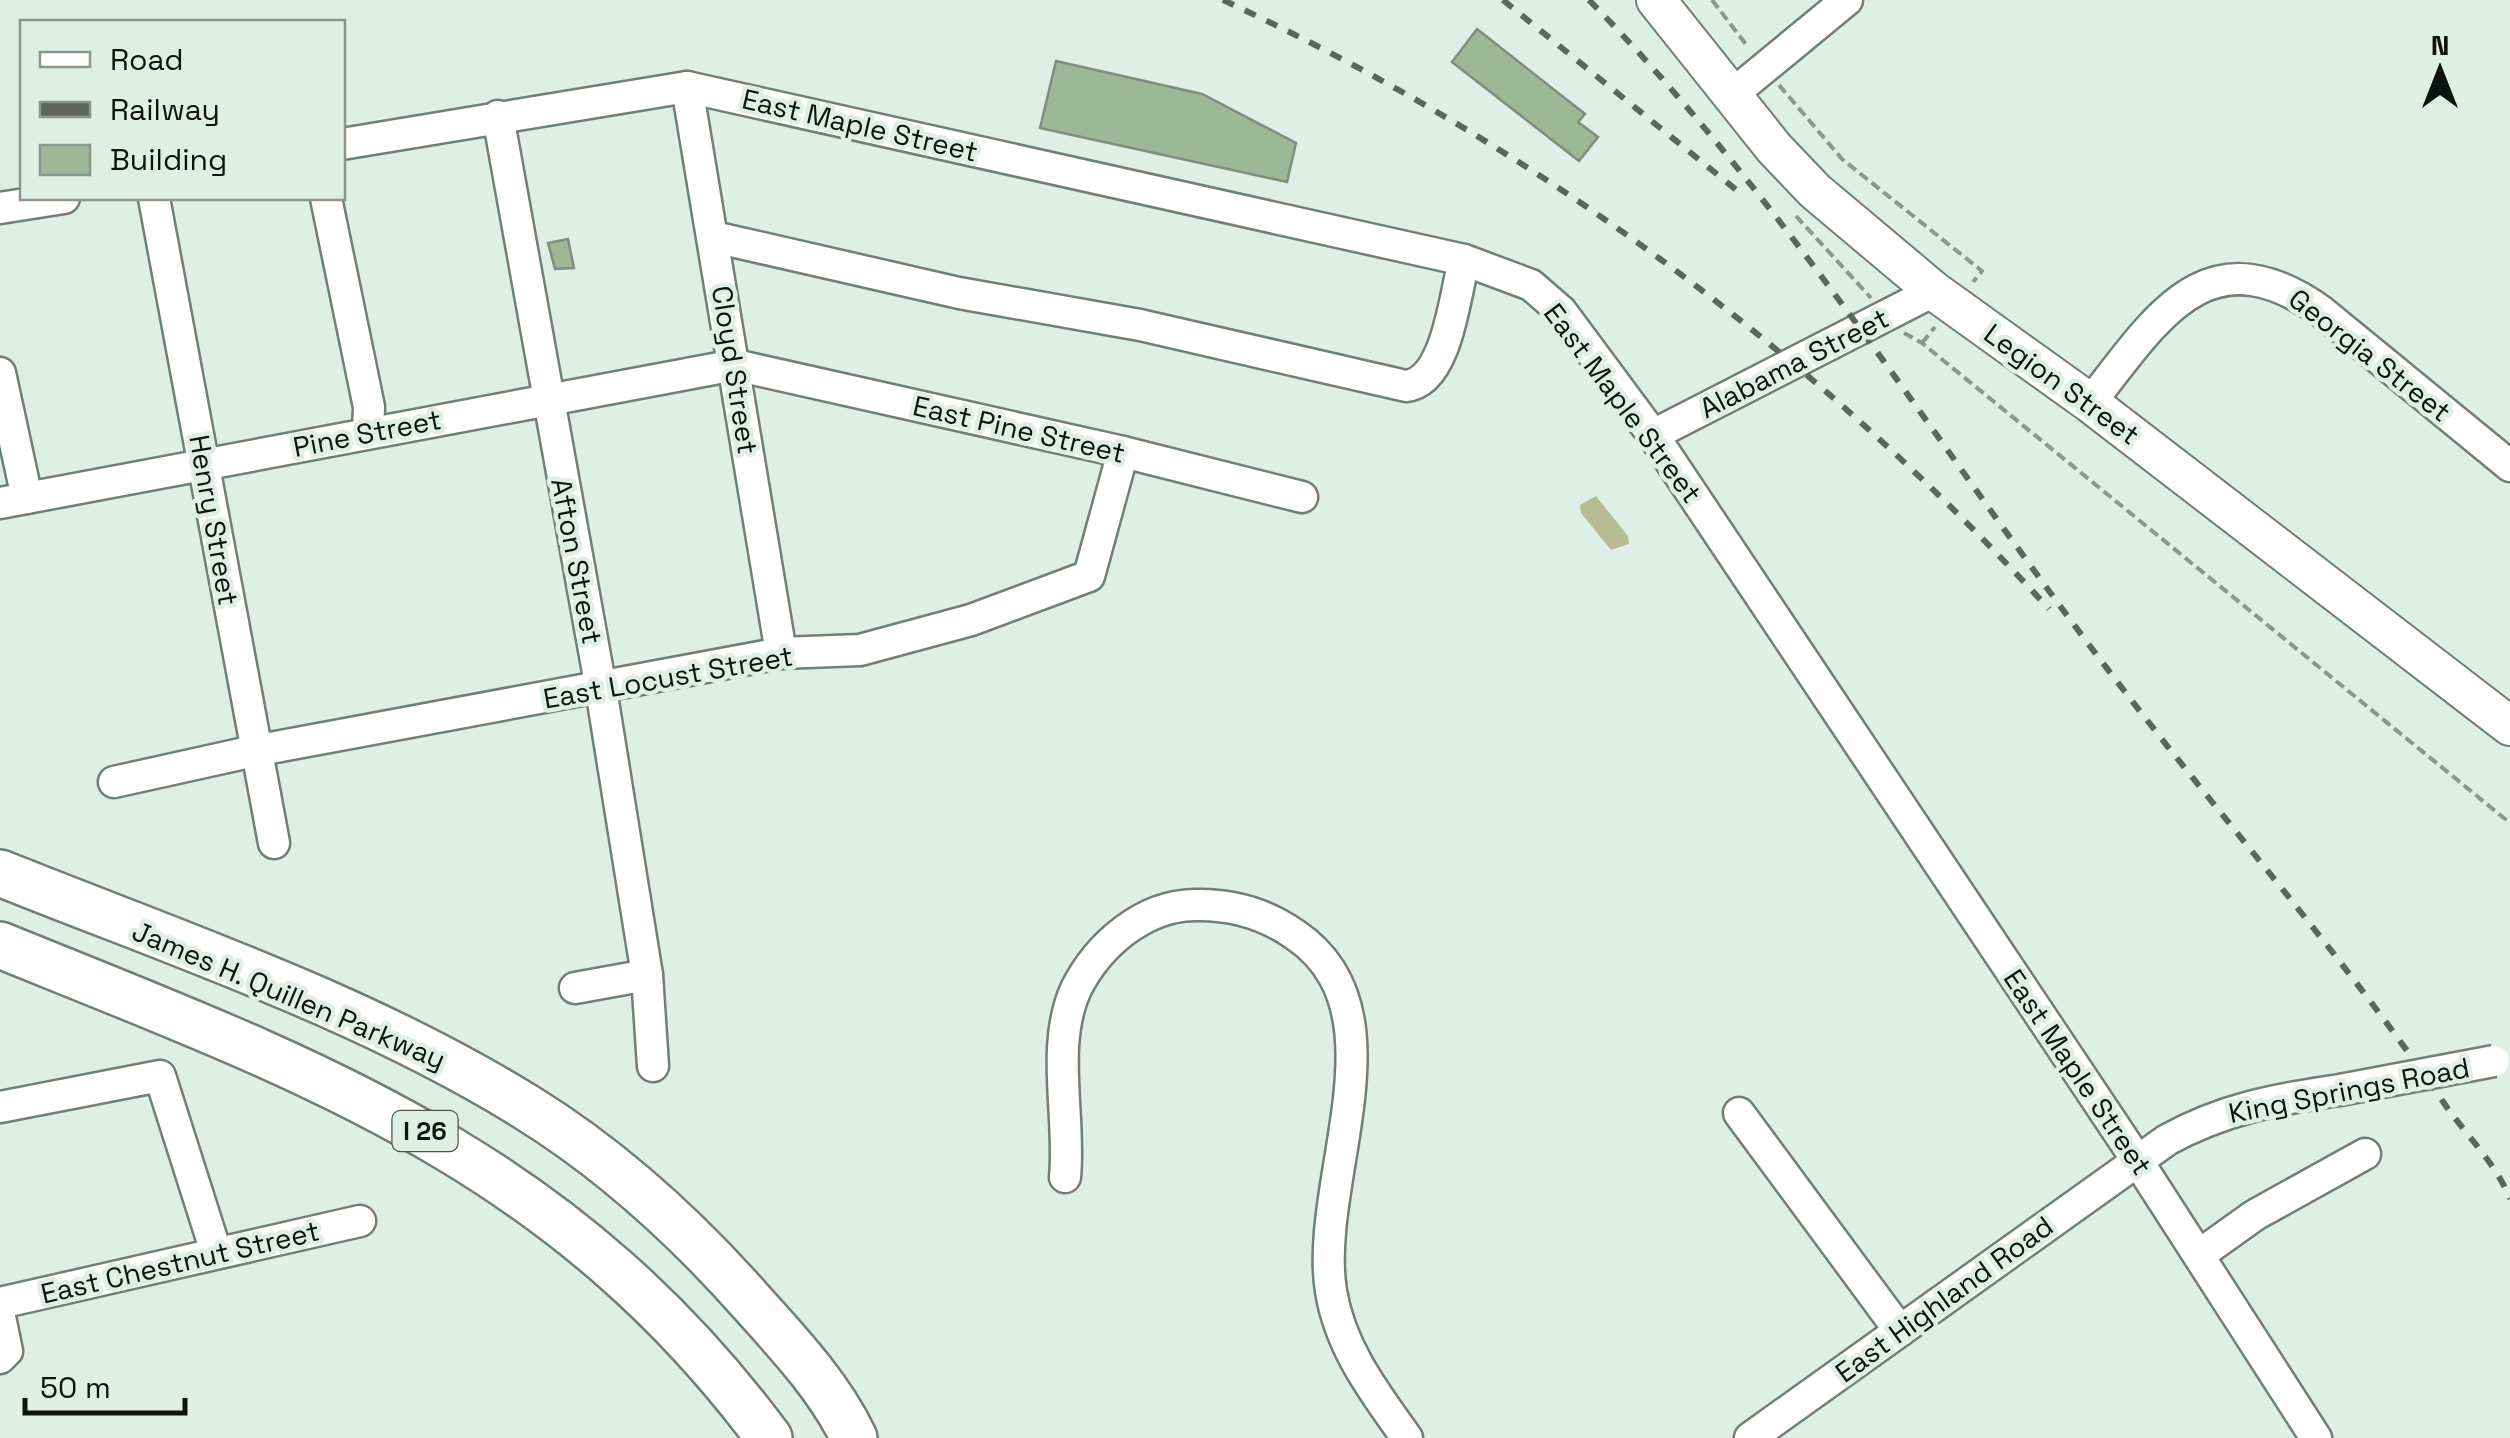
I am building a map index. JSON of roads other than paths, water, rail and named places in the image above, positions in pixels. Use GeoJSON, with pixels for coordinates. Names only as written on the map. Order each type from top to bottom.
{"type":"FeatureCollection","features":[{"type":"Feature","properties":{"kind":"highway","name":"James H. Quillen Parkway"},"geometry":{"type":"LineString","coordinates":[[0,873],[350,1015],[441,1058],[528,1108],[602,1160],[717,1263],[791,1346],[857,1430]]}},
{"type":"Feature","properties":{"kind":"highway","name":"I 26"},"geometry":{"type":"LineString","coordinates":[[0,945],[332,1083],[498,1175],[572,1229],[650,1300],[728,1383],[768,1438]]}},
{"type":"Feature","properties":{"kind":"main road","name":"Legion Street"},"geometry":{"type":"LineString","coordinates":[[1656,0],[1734,93],[1774,148],[1815,191],[1944,298],[2090,403],[2510,726]]}},
{"type":"Feature","properties":{"kind":"street"},"geometry":{"type":"LineString","coordinates":[[1734,93],[1847,0]]}},
{"type":"Feature","properties":{"kind":"street","name":"East Maple Street"},"geometry":{"type":"LineString","coordinates":[[345,143],[687,86],[1464,260],[1530,285],[1561,312],[1653,435],[2200,1255],[2316,1438]]}},
{"type":"Feature","properties":{"kind":"street","name":"Cloyd Street"},"geometry":{"type":"LineString","coordinates":[[687,86],[781,653]]}},
{"type":"Feature","properties":{"kind":"street","name":"Afton Street"},"geometry":{"type":"LineString","coordinates":[[498,116],[601,689],[647,975],[653,1066]]}},
{"type":"Feature","properties":{"kind":"street"},"geometry":{"type":"LineString","coordinates":[[0,208],[51,200]]}},
{"type":"Feature","properties":{"kind":"street","name":"Henry Street"},"geometry":{"type":"LineString","coordinates":[[154,200],[274,843]]}},
{"type":"Feature","properties":{"kind":"street"},"geometry":{"type":"LineString","coordinates":[[326,200],[369,407],[368,433]]}},
{"type":"Feature","properties":{"kind":"street"},"geometry":{"type":"LineString","coordinates":[[714,237],[958,293],[1158,329],[1406,386],[1416,385],[1436,369],[1464,260]]}},
{"type":"Feature","properties":{"kind":"street","name":"Georgia Street"},"geometry":{"type":"LineString","coordinates":[[2090,403],[2178,298],[2201,285],[2232,278],[2265,280],[2293,291],[2321,312],[2510,466]]}},
{"type":"Feature","properties":{"kind":"street","name":"Alabama Street"},"geometry":{"type":"LineString","coordinates":[[1653,435],[1944,298]]}},
{"type":"Feature","properties":{"kind":"street","name":"Pine Street"},"geometry":{"type":"LineString","coordinates":[[14,501],[735,365]]}},
{"type":"Feature","properties":{"kind":"street","name":"East Pine Street"},"geometry":{"type":"LineString","coordinates":[[735,365],[1123,452],[1302,497]]}},
{"type":"Feature","properties":{"kind":"street"},"geometry":{"type":"LineString","coordinates":[[0,373],[14,501]]}},
{"type":"Feature","properties":{"kind":"street","name":"East Locust Street"},"geometry":{"type":"LineString","coordinates":[[114,782],[254,751],[781,653],[860,650],[971,620],[1090,576],[1123,452]]}},
{"type":"Feature","properties":{"kind":"street"},"geometry":{"type":"LineString","coordinates":[[1064,1177],[1068,1020],[1088,967],[1109,943],[1131,925],[1185,905],[1216,904],[1252,912],[1303,940],[1326,964],[1341,988],[1352,1036],[1330,1227],[1331,1293],[1361,1372],[1407,1438]]}},
{"type":"Feature","properties":{"kind":"street"},"geometry":{"type":"LineString","coordinates":[[575,988],[647,975]]}},
{"type":"Feature","properties":{"kind":"street","name":"King Springs Road"},"geometry":{"type":"LineString","coordinates":[[2137,1160],[2226,1111],[2265,1100],[2340,1090],[2502,1057]]}},
{"type":"Feature","properties":{"kind":"street"},"geometry":{"type":"LineString","coordinates":[[0,1107],[160,1076],[216,1252]]}},
{"type":"Feature","properties":{"kind":"street"},"geometry":{"type":"LineString","coordinates":[[1739,1113],[1900,1331]]}},
{"type":"Feature","properties":{"kind":"street"},"geometry":{"type":"LineString","coordinates":[[2200,1255],[2255,1215],[2365,1154]]}},
{"type":"Feature","properties":{"kind":"street","name":"East Highland Road"},"geometry":{"type":"LineString","coordinates":[[1750,1438],[2137,1160]]}},
{"type":"Feature","properties":{"kind":"street","name":"East Chestnut Street"},"geometry":{"type":"LineString","coordinates":[[0,1303],[360,1221]]}},
{"type":"Feature","properties":{"kind":"street"},"geometry":{"type":"LineString","coordinates":[[0,1317],[7,1351],[0,1358]]}},
{"type":"Feature","properties":{"kind":"railway"},"geometry":{"type":"LineString","coordinates":[[1223,0],[1339,57],[1451,121],[1561,189],[1666,264],[1768,343],[1866,427],[1960,516],[2049,609]]}},
{"type":"Feature","properties":{"kind":"railway"},"geometry":{"type":"LineString","coordinates":[[1503,0],[1745,197]]}},
{"type":"Feature","properties":{"kind":"railway"},"geometry":{"type":"LineString","coordinates":[[1589,0],[1664,81],[1803,252],[2063,609],[2370,1001],[2490,1163],[2510,1199]]}}]}
